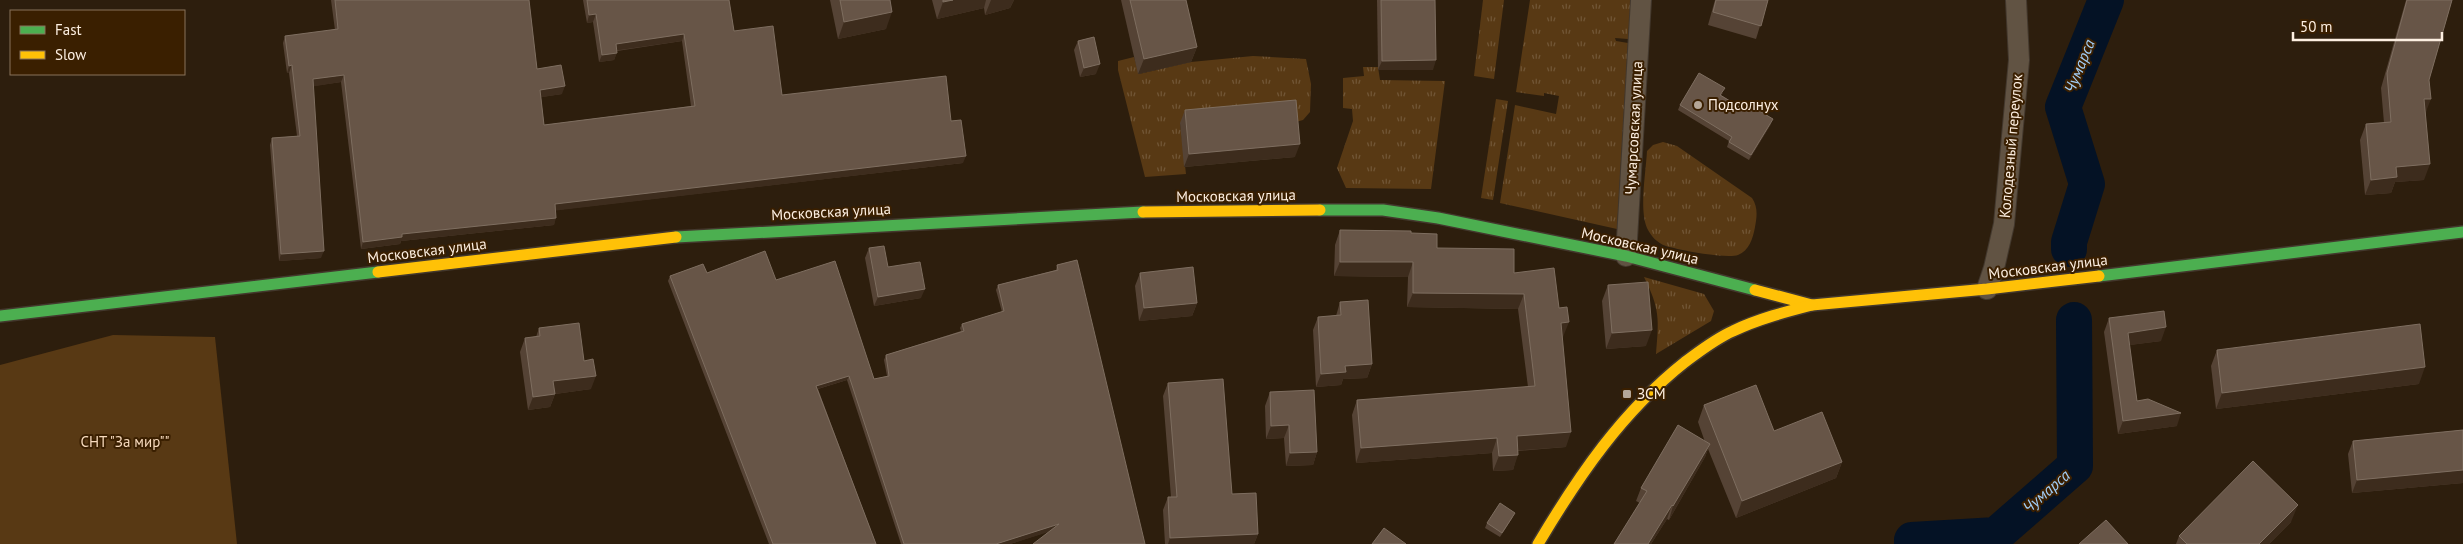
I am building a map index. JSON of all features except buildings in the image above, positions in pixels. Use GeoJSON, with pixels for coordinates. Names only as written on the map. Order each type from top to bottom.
{"type":"FeatureCollection","features":[{"type":"Feature","properties":{"kind":"street","name":"Чумарсовская улица"},"geometry":{"type":"LineString","coordinates":[[1626,256],[1641,0]]}},
{"type":"Feature","properties":{"kind":"street","name":"Колодезный переулок"},"geometry":{"type":"LineString","coordinates":[[1987,289],[2004,224],[2019,60],[2016,0]]}},
{"type":"Feature","properties":{"kind":"street","name":"Московская улица"},"geometry":{"type":"LineString","coordinates":[[0,316],[699,234],[1129,212],[1383,210],[1438,218],[1626,256],[1812,305],[1987,289],[2463,232]]}},
{"type":"Feature","properties":{"kind":"street"},"geometry":{"type":"LineString","coordinates":[[1538,544],[1588,462],[1634,405],[1676,369],[1715,340],[1765,318],[1812,305]]}},
{"type":"Feature","properties":{"kind":"green space"},"geometry":{"type":"Polygon","coordinates":[[[1483,0],[1504,0],[1494,79],[1474,76],[1483,0]]]}},
{"type":"Feature","properties":{"kind":"green space"},"geometry":{"type":"Polygon","coordinates":[[[1530,0],[1631,0],[1628,39],[1615,38],[1616,41],[1628,43],[1617,229],[1500,203],[1515,105],[1556,114],[1559,96],[1544,93],[1544,96],[1516,92],[1530,0]]]}},
{"type":"Feature","properties":{"kind":"green space"},"geometry":{"type":"Polygon","coordinates":[[[1253,56],[1306,59],[1311,84],[1310,112],[1303,120],[1292,123],[1180,123],[1186,174],[1145,177],[1118,70],[1118,61],[1134,57],[1139,74],[1191,62],[1253,56]]]}},
{"type":"Feature","properties":{"kind":"green space"},"geometry":{"type":"Polygon","coordinates":[[[1363,67],[1378,67],[1380,80],[1445,81],[1431,189],[1346,188],[1337,168],[1353,121],[1352,109],[1343,108],[1343,78],[1364,76],[1363,67]]]}},
{"type":"Feature","properties":{"kind":"green space"},"geometry":{"type":"Polygon","coordinates":[[[1496,99],[1508,101],[1493,200],[1481,198],[1496,99]]]}},
{"type":"Feature","properties":{"kind":"green space"},"geometry":{"type":"Polygon","coordinates":[[[1663,142],[1677,146],[1752,198],[1756,212],[1755,227],[1750,244],[1742,253],[1724,256],[1681,250],[1663,245],[1650,234],[1643,211],[1647,151],[1653,145],[1663,142]]]}},
{"type":"Feature","properties":{"kind":"green space"},"geometry":{"type":"Polygon","coordinates":[[[1644,277],[1704,294],[1714,311],[1711,321],[1656,354],[1658,332],[1656,306],[1644,277]]]}},
{"type":"Feature","properties":{"kind":"green space","name":"СНТ \"За мир\"\""},"geometry":{"type":"Polygon","coordinates":[[[113,335],[215,337],[237,544],[0,544],[0,365],[113,335]]]}},
{"type":"Feature","properties":{"kind":"waterway","name":"Чумарса"},"geometry":{"type":"LineString","coordinates":[[2069,249],[2069,242],[2087,184],[2063,107],[2106,0]]}},
{"type":"Feature","properties":{"kind":"waterway","name":"Чумарса"},"geometry":{"type":"LineString","coordinates":[[1912,544],[1912,540],[1996,535],[2075,466],[2074,320]]}},
{"type":"Feature","properties":{"kind":"traffic: fast"},"geometry":{"type":"LineString","coordinates":[[1320,210],[1383,210],[1438,218],[1626,256],[1755,290]]}},
{"type":"Feature","properties":{"kind":"traffic: fast"},"geometry":{"type":"LineString","coordinates":[[676,237],[1143,212]]}},
{"type":"Feature","properties":{"kind":"traffic: fast"},"geometry":{"type":"LineString","coordinates":[[2099,276],[2463,232]]}},
{"type":"Feature","properties":{"kind":"traffic: fast"},"geometry":{"type":"LineString","coordinates":[[0,316],[378,272]]}},
{"type":"Feature","properties":{"kind":"traffic: slow"},"geometry":{"type":"LineString","coordinates":[[1143,212],[1320,210]]}},
{"type":"Feature","properties":{"kind":"traffic: slow"},"geometry":{"type":"LineString","coordinates":[[378,272],[676,237]]}},
{"type":"Feature","properties":{"kind":"traffic: slow"},"geometry":{"type":"LineString","coordinates":[[1755,290],[1812,305],[1987,289],[2099,276]]}},
{"type":"Feature","properties":{"kind":"traffic: slow"},"geometry":{"type":"LineString","coordinates":[[1538,544],[1569,493],[1603,446],[1662,381],[1685,362],[1726,334],[1762,319],[1812,305]]}},
{"type":"Feature","properties":{"kind":"place","name":"Подсолнух"},"geometry":{"type":"Point","coordinates":[1698,105]}},
{"type":"Feature","properties":{"kind":"place","name":"ЗСМ"},"geometry":{"type":"Point","coordinates":[1627,394]}}]}
